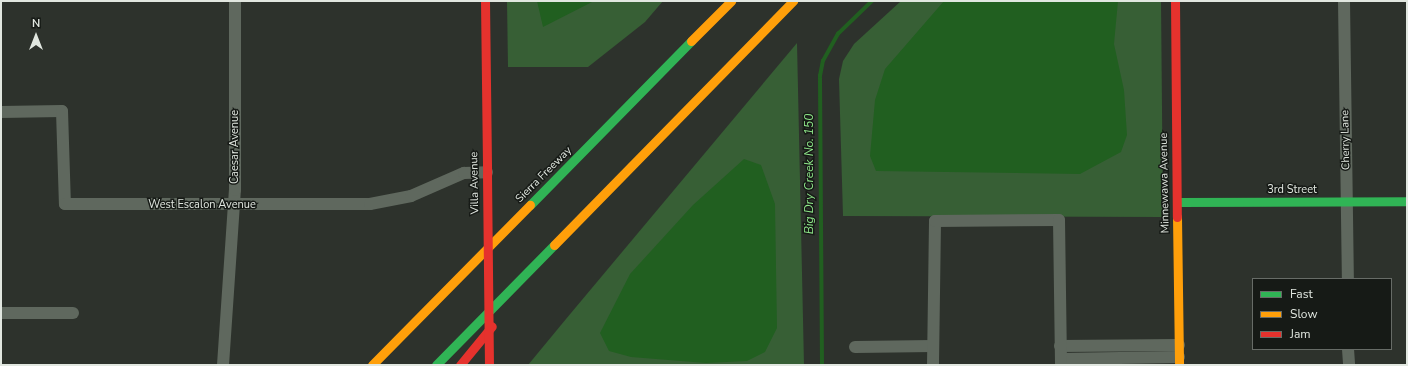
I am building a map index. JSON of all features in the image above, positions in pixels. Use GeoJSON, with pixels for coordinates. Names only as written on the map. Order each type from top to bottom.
{"type":"FeatureCollection","features":[{"type":"Feature","properties":{"kind":"main road","name":"Villa Avenue"},"geometry":{"type":"LineString","coordinates":[[485,1],[489,365]]}},
{"type":"Feature","properties":{"kind":"main road","name":"Sierra Freeway"},"geometry":{"type":"LineString","coordinates":[[372,365],[731,1]]}},
{"type":"Feature","properties":{"kind":"main road"},"geometry":{"type":"LineString","coordinates":[[436,365],[793,1]]}},
{"type":"Feature","properties":{"kind":"main road","name":"Minnewawa Avenue"},"geometry":{"type":"LineString","coordinates":[[1175,1],[1179,356]]}},
{"type":"Feature","properties":{"kind":"main road"},"geometry":{"type":"LineString","coordinates":[[460,365],[603,194]]}},
{"type":"Feature","properties":{"kind":"main road","name":"3rd Street"},"geometry":{"type":"LineString","coordinates":[[1177,202],[1407,201]]}},
{"type":"Feature","properties":{"kind":"main road"},"geometry":{"type":"LineString","coordinates":[[368,365],[384,352]]}},
{"type":"Feature","properties":{"kind":"street","name":"Caesar Avenue"},"geometry":{"type":"LineString","coordinates":[[223,365],[234,205],[235,1]]}},
{"type":"Feature","properties":{"kind":"street","name":"Cherry Lane"},"geometry":{"type":"LineString","coordinates":[[1344,1],[1348,278]]}},
{"type":"Feature","properties":{"kind":"street","name":"West Escalon Avenue"},"geometry":{"type":"LineString","coordinates":[[1,112],[62,111],[65,204],[234,205],[395,201],[464,173],[487,173]]}},
{"type":"Feature","properties":{"kind":"street"},"geometry":{"type":"LineString","coordinates":[[933,365],[935,222],[1060,220],[1061,362],[1122,352]]}},
{"type":"Feature","properties":{"kind":"street"},"geometry":{"type":"LineString","coordinates":[[1,313],[73,313]]}},
{"type":"Feature","properties":{"kind":"street"},"geometry":{"type":"LineString","coordinates":[[855,347],[933,346]]}},
{"type":"Feature","properties":{"kind":"street"},"geometry":{"type":"LineString","coordinates":[[1060,346],[1179,356]]}},
{"type":"Feature","properties":{"kind":"street"},"geometry":{"type":"LineString","coordinates":[[1348,350],[1348,365]]}},
{"type":"Feature","properties":{"kind":"shaded area"},"geometry":{"type":"Polygon","coordinates":[[[507,1],[663,1],[645,22],[588,67],[508,67],[507,1]]]}},
{"type":"Feature","properties":{"kind":"shaded area"},"geometry":{"type":"Polygon","coordinates":[[[537,1],[594,1],[543,27],[537,1]]]}},
{"type":"Feature","properties":{"kind":"shaded area"},"geometry":{"type":"Polygon","coordinates":[[[901,1],[1161,1],[1163,217],[843,216],[839,79],[843,61],[854,44],[901,1]]]}},
{"type":"Feature","properties":{"kind":"shaded area"},"geometry":{"type":"Polygon","coordinates":[[[944,1],[1118,1],[1114,44],[1124,90],[1127,135],[1121,152],[1080,174],[876,171],[870,156],[875,100],[885,69],[944,1]]]}},
{"type":"Feature","properties":{"kind":"shaded area"},"geometry":{"type":"Polygon","coordinates":[[[797,43],[804,365],[528,365],[566,319],[797,43]]]}},
{"type":"Feature","properties":{"kind":"shaded area"},"geometry":{"type":"Polygon","coordinates":[[[744,159],[761,165],[775,204],[777,328],[765,352],[747,361],[706,363],[631,357],[609,351],[600,333],[630,274],[693,205],[744,159]]]}},
{"type":"Feature","properties":{"kind":"waterway","name":"Big Dry Creek No. 150"},"geometry":{"type":"LineString","coordinates":[[822,365],[820,76],[823,61],[838,34],[872,1]]}},
{"type":"Feature","properties":{"kind":"traffic: fast"},"geometry":{"type":"LineString","coordinates":[[530,205],[691,41]]}},
{"type":"Feature","properties":{"kind":"traffic: fast"},"geometry":{"type":"LineString","coordinates":[[1177,202],[1407,201]]}},
{"type":"Feature","properties":{"kind":"traffic: fast"},"geometry":{"type":"LineString","coordinates":[[436,365],[554,245]]}},
{"type":"Feature","properties":{"kind":"traffic: slow"},"geometry":{"type":"LineString","coordinates":[[691,41],[731,1]]}},
{"type":"Feature","properties":{"kind":"traffic: slow"},"geometry":{"type":"LineString","coordinates":[[554,245],[793,1]]}},
{"type":"Feature","properties":{"kind":"traffic: slow"},"geometry":{"type":"LineString","coordinates":[[372,365],[530,205]]}},
{"type":"Feature","properties":{"kind":"traffic: slow"},"geometry":{"type":"LineString","coordinates":[[1177,217],[1179,365]]}},
{"type":"Feature","properties":{"kind":"traffic: jam"},"geometry":{"type":"LineString","coordinates":[[485,1],[487,175]]}},
{"type":"Feature","properties":{"kind":"traffic: jam"},"geometry":{"type":"LineString","coordinates":[[1175,1],[1177,217]]}},
{"type":"Feature","properties":{"kind":"traffic: jam"},"geometry":{"type":"LineString","coordinates":[[487,175],[489,365]]}},
{"type":"Feature","properties":{"kind":"traffic: jam"},"geometry":{"type":"LineString","coordinates":[[460,365],[492,326]]}}]}
